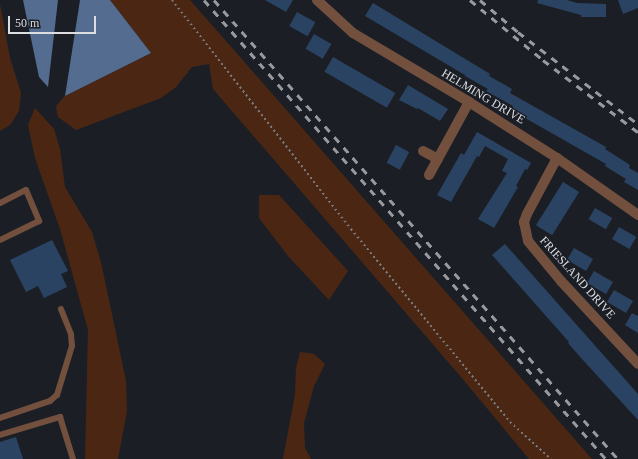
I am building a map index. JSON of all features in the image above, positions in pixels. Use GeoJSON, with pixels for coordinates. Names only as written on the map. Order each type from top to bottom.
{"type":"FeatureCollection","features":[{"type":"Feature","properties":{"kind":"street","name":"HELMING DRIVE"},"geometry":{"type":"LineString","coordinates":[[317,0],[353,33],[469,102],[557,158],[638,215]]}},
{"type":"Feature","properties":{"kind":"street"},"geometry":{"type":"LineString","coordinates":[[429,175],[469,102]]}},
{"type":"Feature","properties":{"kind":"street"},"geometry":{"type":"LineString","coordinates":[[423,151],[438,159]]}},
{"type":"Feature","properties":{"kind":"street","name":"FRIESLAND DRIVE"},"geometry":{"type":"LineString","coordinates":[[557,158],[524,222],[528,241],[561,281],[638,364]]}},
{"type":"Feature","properties":{"kind":"lane"},"geometry":{"type":"LineString","coordinates":[[0,202],[26,190],[39,221],[0,240]]}},
{"type":"Feature","properties":{"kind":"lane"},"geometry":{"type":"LineString","coordinates":[[0,418],[50,401],[57,395],[72,346],[71,334],[61,309]]}},
{"type":"Feature","properties":{"kind":"lane"},"geometry":{"type":"LineString","coordinates":[[0,435],[60,418],[73,459]]}},
{"type":"Feature","properties":{"kind":"path"},"geometry":{"type":"LineString","coordinates":[[172,0],[351,229],[490,398],[510,422],[551,459]]}},
{"type":"Feature","properties":{"kind":"shaded area"},"geometry":{"type":"Polygon","coordinates":[[[110,0],[190,0],[592,459],[529,459],[461,377],[213,89],[209,64],[192,67],[176,87],[161,98],[76,130],[58,117],[56,106],[65,96],[151,53],[110,0]]]}},
{"type":"Feature","properties":{"kind":"shaded area"},"geometry":{"type":"Polygon","coordinates":[[[0,4],[10,58],[21,93],[19,111],[10,125],[0,131],[0,4]]]}},
{"type":"Feature","properties":{"kind":"shaded area"},"geometry":{"type":"Polygon","coordinates":[[[35,108],[54,129],[60,149],[65,187],[92,232],[101,262],[126,381],[127,411],[118,459],[85,459],[88,330],[60,229],[35,158],[28,125],[35,108]]]}},
{"type":"Feature","properties":{"kind":"shaded area"},"geometry":{"type":"Polygon","coordinates":[[[259,195],[279,195],[348,271],[329,300],[288,256],[259,218],[259,195]]]}},
{"type":"Feature","properties":{"kind":"shaded area"},"geometry":{"type":"Polygon","coordinates":[[[300,352],[314,354],[325,364],[314,386],[304,423],[305,448],[311,459],[283,459],[295,394],[296,368],[300,352]]]}},
{"type":"Feature","properties":{"kind":"water"},"geometry":{"type":"Polygon","coordinates":[[[23,0],[58,0],[48,87],[39,77],[23,0]]]}},
{"type":"Feature","properties":{"kind":"water"},"geometry":{"type":"Polygon","coordinates":[[[80,0],[110,0],[151,53],[65,96],[80,0]]]}},
{"type":"Feature","properties":{"kind":"building"},"geometry":{"type":"Polygon","coordinates":[[[265,0],[293,0],[286,12],[265,0]]]}},
{"type":"Feature","properties":{"kind":"building"},"geometry":{"type":"Polygon","coordinates":[[[538,0],[567,0],[577,3],[606,4],[606,17],[581,17],[581,15],[537,3],[538,0]]]}},
{"type":"Feature","properties":{"kind":"building"},"geometry":{"type":"Polygon","coordinates":[[[618,0],[638,0],[638,8],[623,14],[618,0]]]}},
{"type":"Feature","properties":{"kind":"building"},"geometry":{"type":"Polygon","coordinates":[[[373,3],[490,74],[489,76],[512,89],[510,93],[606,147],[605,149],[630,165],[629,168],[638,173],[638,190],[624,182],[626,179],[605,166],[606,164],[511,110],[513,106],[486,91],[488,89],[365,16],[373,3]]]}},
{"type":"Feature","properties":{"kind":"building"},"geometry":{"type":"Polygon","coordinates":[[[297,12],[315,22],[308,36],[289,26],[297,12]]]}},
{"type":"Feature","properties":{"kind":"building"},"geometry":{"type":"Polygon","coordinates":[[[314,34],[331,44],[323,59],[306,49],[314,34]]]}},
{"type":"Feature","properties":{"kind":"building"},"geometry":{"type":"Polygon","coordinates":[[[333,57],[395,93],[387,108],[324,72],[333,57]]]}},
{"type":"Feature","properties":{"kind":"building"},"geometry":{"type":"Polygon","coordinates":[[[408,85],[448,109],[440,121],[418,108],[417,109],[399,100],[408,85]]]}},
{"type":"Feature","properties":{"kind":"building"},"geometry":{"type":"Polygon","coordinates":[[[477,132],[531,163],[527,170],[525,169],[516,186],[518,187],[494,228],[478,219],[507,173],[502,171],[508,159],[485,146],[479,157],[477,156],[451,202],[437,195],[461,153],[464,155],[477,132]]]}},
{"type":"Feature","properties":{"kind":"building"},"geometry":{"type":"Polygon","coordinates":[[[396,145],[409,152],[400,170],[387,163],[396,145]]]}},
{"type":"Feature","properties":{"kind":"building"},"geometry":{"type":"Polygon","coordinates":[[[563,182],[579,192],[552,235],[536,225],[563,182]]]}},
{"type":"Feature","properties":{"kind":"building"},"geometry":{"type":"Polygon","coordinates":[[[595,208],[612,218],[606,229],[588,219],[595,208]]]}},
{"type":"Feature","properties":{"kind":"building"},"geometry":{"type":"Polygon","coordinates":[[[619,227],[636,237],[629,249],[612,239],[619,227]]]}},
{"type":"Feature","properties":{"kind":"building"},"geometry":{"type":"Polygon","coordinates":[[[52,240],[68,271],[61,274],[67,287],[44,298],[38,286],[26,292],[10,260],[52,240]]]}},
{"type":"Feature","properties":{"kind":"building"},"geometry":{"type":"Polygon","coordinates":[[[505,244],[638,394],[638,420],[582,359],[568,343],[569,342],[492,255],[505,244]]]}},
{"type":"Feature","properties":{"kind":"building"},"geometry":{"type":"Polygon","coordinates":[[[574,248],[593,259],[586,271],[567,260],[574,248]]]}},
{"type":"Feature","properties":{"kind":"building"},"geometry":{"type":"Polygon","coordinates":[[[594,271],[613,282],[606,294],[587,283],[594,271]]]}},
{"type":"Feature","properties":{"kind":"building"},"geometry":{"type":"Polygon","coordinates":[[[614,290],[633,301],[626,313],[607,302],[614,290]]]}},
{"type":"Feature","properties":{"kind":"building"},"geometry":{"type":"Polygon","coordinates":[[[632,313],[638,316],[638,333],[625,325],[632,313]]]}},
{"type":"Feature","properties":{"kind":"building"},"geometry":{"type":"Polygon","coordinates":[[[16,437],[23,459],[0,459],[0,442],[16,437]]]}},
{"type":"Feature","properties":{"kind":"railway"},"geometry":{"type":"LineString","coordinates":[[204,0],[606,459]]}},
{"type":"Feature","properties":{"kind":"railway"},"geometry":{"type":"LineString","coordinates":[[214,0],[618,459]]}},
{"type":"Feature","properties":{"kind":"railway"},"geometry":{"type":"LineString","coordinates":[[470,0],[543,60],[638,132]]}},
{"type":"Feature","properties":{"kind":"railway"},"geometry":{"type":"LineString","coordinates":[[480,0],[518,32],[638,124]]}}]}
